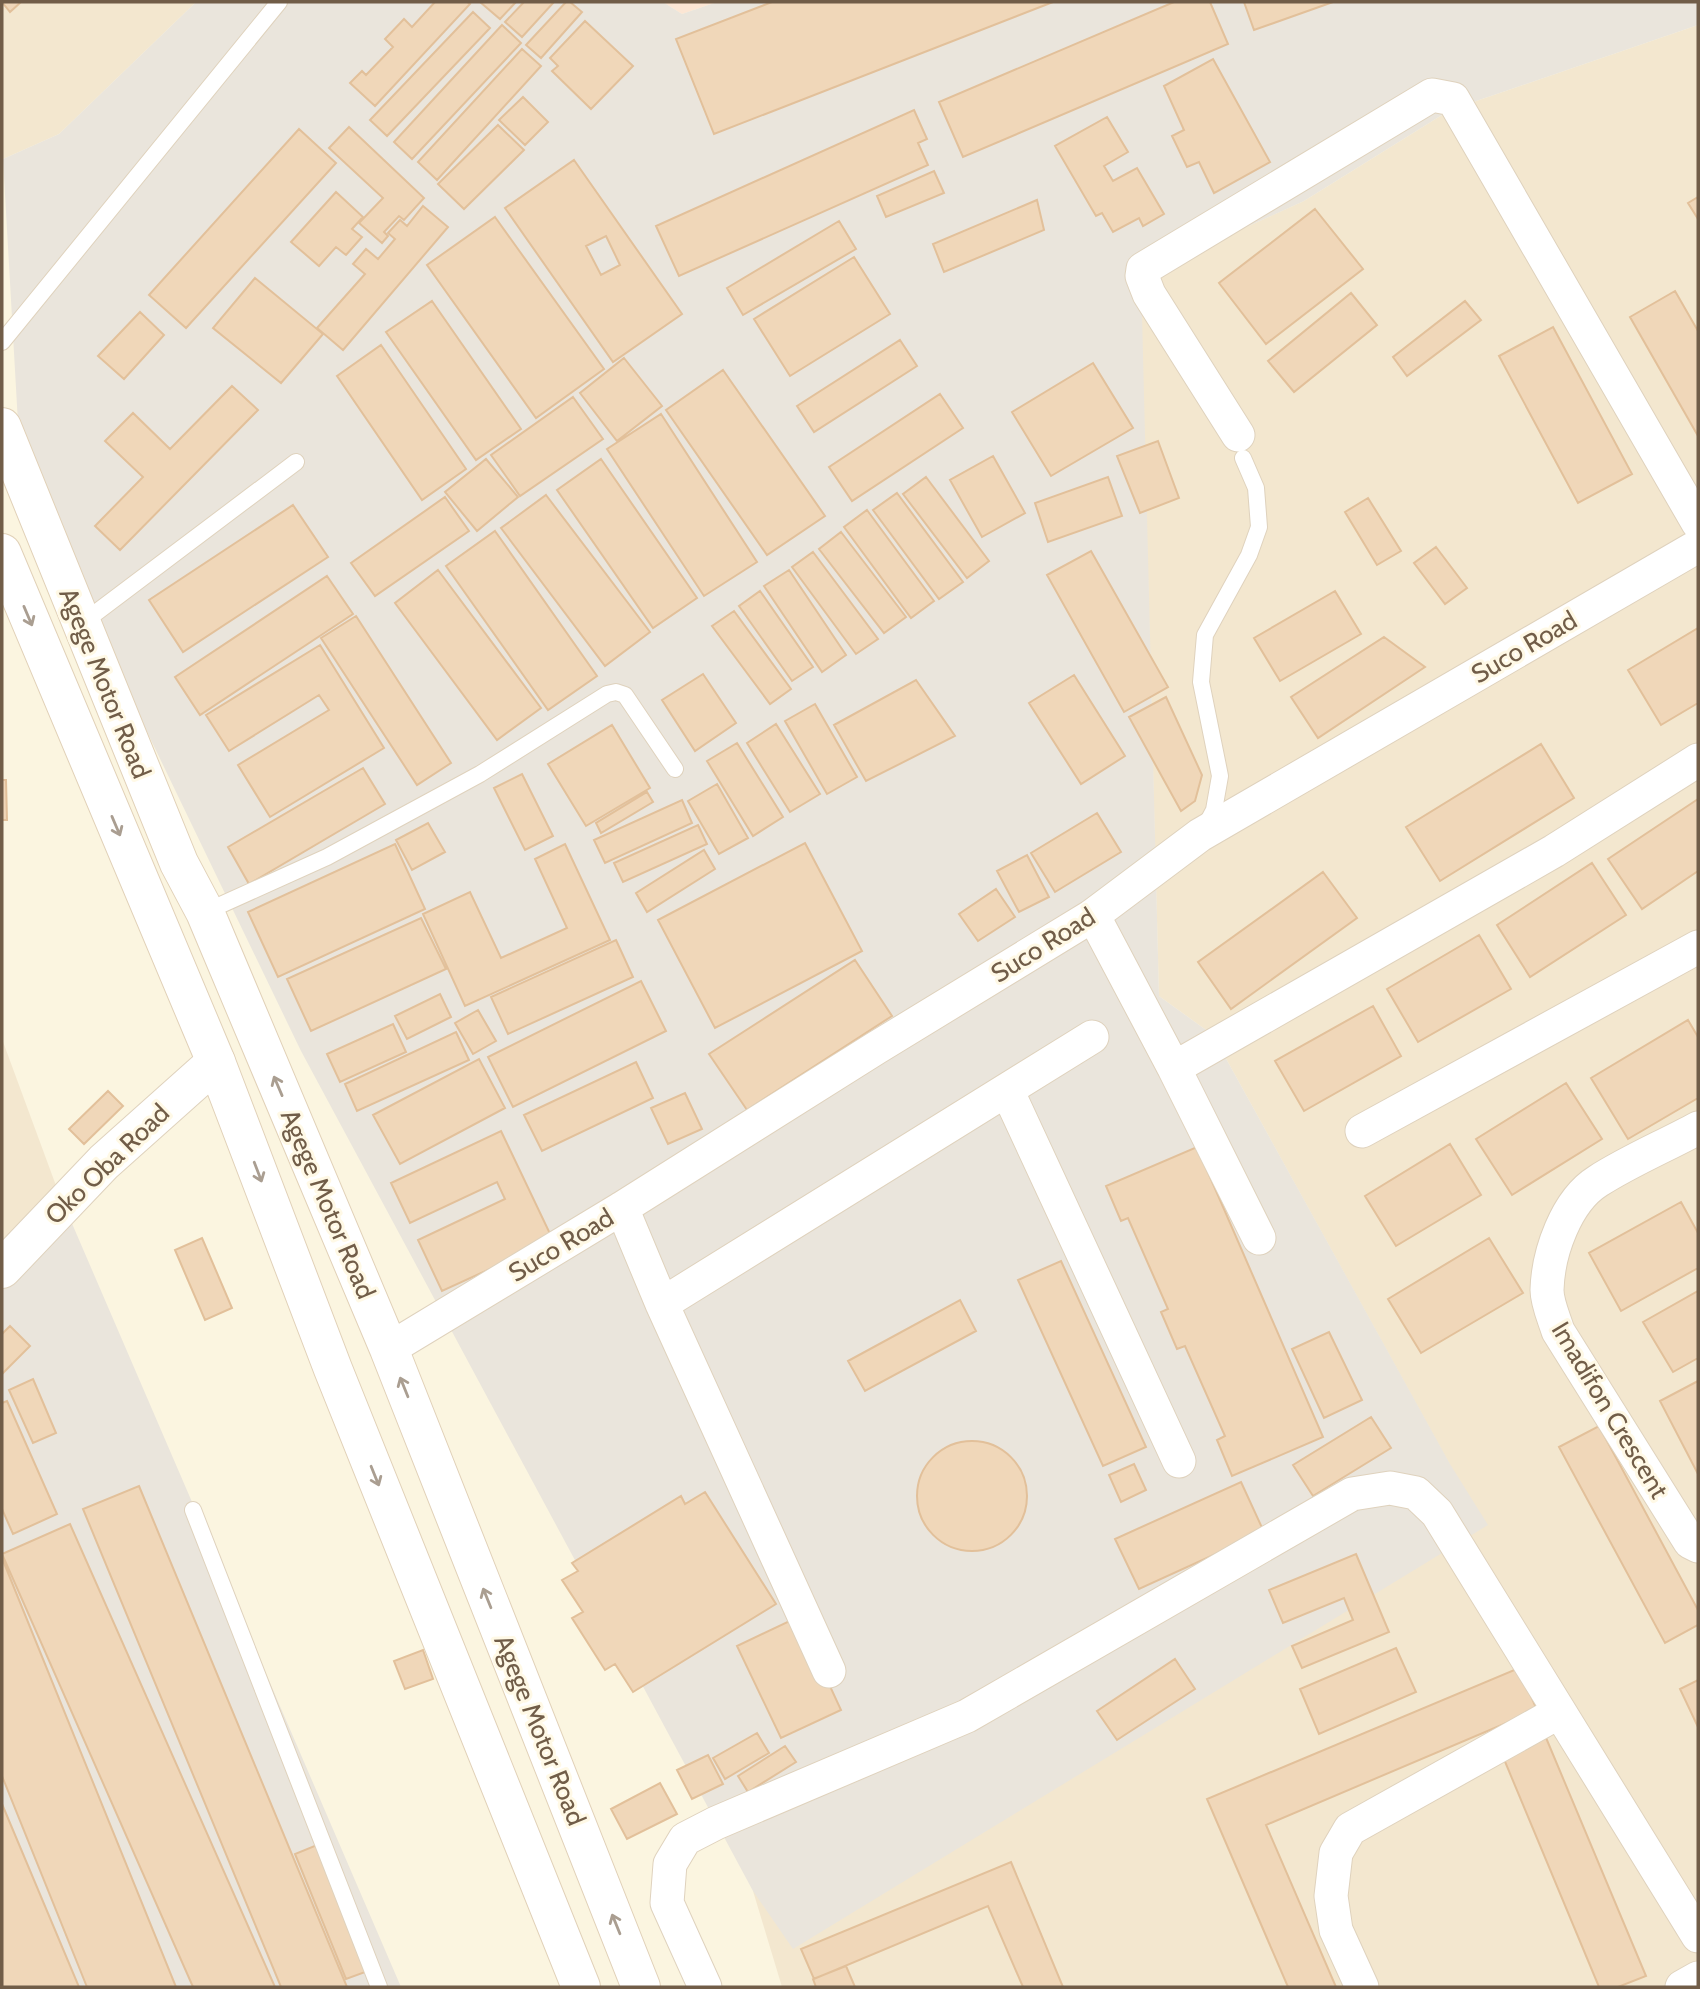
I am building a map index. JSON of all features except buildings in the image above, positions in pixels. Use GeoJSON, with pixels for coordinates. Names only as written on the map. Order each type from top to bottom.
{"type":"FeatureCollection","features":[{"type":"Feature","properties":{"kind":"main road","name":"Agege Motor Road"},"geometry":{"type":"LineString","coordinates":[[2,427],[179,863],[205,912],[389,1349],[641,1987]]}},
{"type":"Feature","properties":{"kind":"main road","name":"Agege Motor Road"},"geometry":{"type":"LineString","coordinates":[[2,553],[216,1062],[333,1369],[581,1987]]}},
{"type":"Feature","properties":{"kind":"main road","name":"Oko Oba Road"},"geometry":{"type":"LineString","coordinates":[[2,1269],[104,1162],[216,1062]]}},
{"type":"Feature","properties":{"kind":"street"},"geometry":{"type":"LineString","coordinates":[[1241,446],[1149,294],[1142,276],[1143,269],[1432,95],[1453,99],[1698,523]]}},
{"type":"Feature","properties":{"kind":"street","name":"Suco Road"},"geometry":{"type":"LineString","coordinates":[[389,1349],[622,1208],[1093,915],[1200,835],[1698,546]]}},
{"type":"Feature","properties":{"kind":"street"},"geometry":{"type":"LineString","coordinates":[[1174,1068],[1554,851],[1698,760]]}},
{"type":"Feature","properties":{"kind":"street"},"geometry":{"type":"LineString","coordinates":[[1093,915],[1174,1068],[1259,1238]]}},
{"type":"Feature","properties":{"kind":"street"},"geometry":{"type":"LineString","coordinates":[[1362,1131],[1698,947]]}},
{"type":"Feature","properties":{"kind":"street"},"geometry":{"type":"LineString","coordinates":[[662,1304],[1092,1037]]}},
{"type":"Feature","properties":{"kind":"street"},"geometry":{"type":"LineString","coordinates":[[1007,1090],[1179,1461]]}},
{"type":"Feature","properties":{"kind":"street","name":"Imadifon Crescent"},"geometry":{"type":"LineString","coordinates":[[1698,1128],[1596,1182],[1574,1205],[1560,1230],[1551,1255],[1547,1292],[1558,1331],[1690,1542],[1698,1546]]}},
{"type":"Feature","properties":{"kind":"street"},"geometry":{"type":"LineString","coordinates":[[622,1208],[662,1304],[829,1671]]}},
{"type":"Feature","properties":{"kind":"street"},"geometry":{"type":"LineString","coordinates":[[705,1987],[667,1903],[670,1864],[685,1839],[716,1823],[967,1716],[1352,1494],[1390,1488],[1416,1493],[1437,1513],[1698,1936]]}},
{"type":"Feature","properties":{"kind":"street"},"geometry":{"type":"LineString","coordinates":[[1362,1987],[1336,1930],[1331,1896],[1336,1853],[1350,1829],[1559,1712]]}},
{"type":"Feature","properties":{"kind":"street"},"geometry":{"type":"LineString","coordinates":[[1682,1987],[1698,1978]]}},
{"type":"Feature","properties":{"kind":"lane"},"geometry":{"type":"LineString","coordinates":[[2,342],[279,2]]}},
{"type":"Feature","properties":{"kind":"lane"},"geometry":{"type":"LineString","coordinates":[[1200,835],[1214,810],[1220,776],[1201,682],[1205,635],[1249,555],[1259,527],[1256,488],[1241,446]]}},
{"type":"Feature","properties":{"kind":"lane"},"geometry":{"type":"LineString","coordinates":[[81,624],[296,462]]}},
{"type":"Feature","properties":{"kind":"lane"},"geometry":{"type":"LineString","coordinates":[[205,912],[327,857],[480,774],[607,694],[616,692],[625,695],[675,769]]}},
{"type":"Feature","properties":{"kind":"lane"},"geometry":{"type":"LineString","coordinates":[[193,1510],[379,1987]]}},
{"type":"Feature","properties":{"kind":"shaded area"},"geometry":{"type":"Polygon","coordinates":[[[2,2],[196,2],[59,134],[3,159],[2,2]]]}},
{"type":"Feature","properties":{"kind":"shaded area"},"geometry":{"type":"Polygon","coordinates":[[[196,2],[663,2],[682,14],[717,2],[1698,2],[1698,25],[1450,110],[1304,201],[1141,275],[1159,996],[1213,1035],[1450,1464],[1488,1525],[793,1949],[753,1891],[301,1051],[95,624],[18,423],[3,159],[59,134],[196,2]]]}},
{"type":"Feature","properties":{"kind":"shaded area"},"geometry":{"type":"Polygon","coordinates":[[[663,2],[717,2],[682,14],[663,2]]]}},
{"type":"Feature","properties":{"kind":"shaded area"},"geometry":{"type":"Polygon","coordinates":[[[1698,25],[1698,1987],[782,1987],[753,1891],[1450,1465],[1213,1035],[1159,996],[1140,275],[1304,201],[1450,110],[1698,25]]]}},
{"type":"Feature","properties":{"kind":"shaded area"},"geometry":{"type":"Polygon","coordinates":[[[2,1039],[58,1191],[2,1247],[2,1039]]]}},
{"type":"Feature","properties":{"kind":"shaded area"},"geometry":{"type":"Polygon","coordinates":[[[58,1191],[401,1987],[2,1987],[2,1247],[58,1191]]]}}]}
